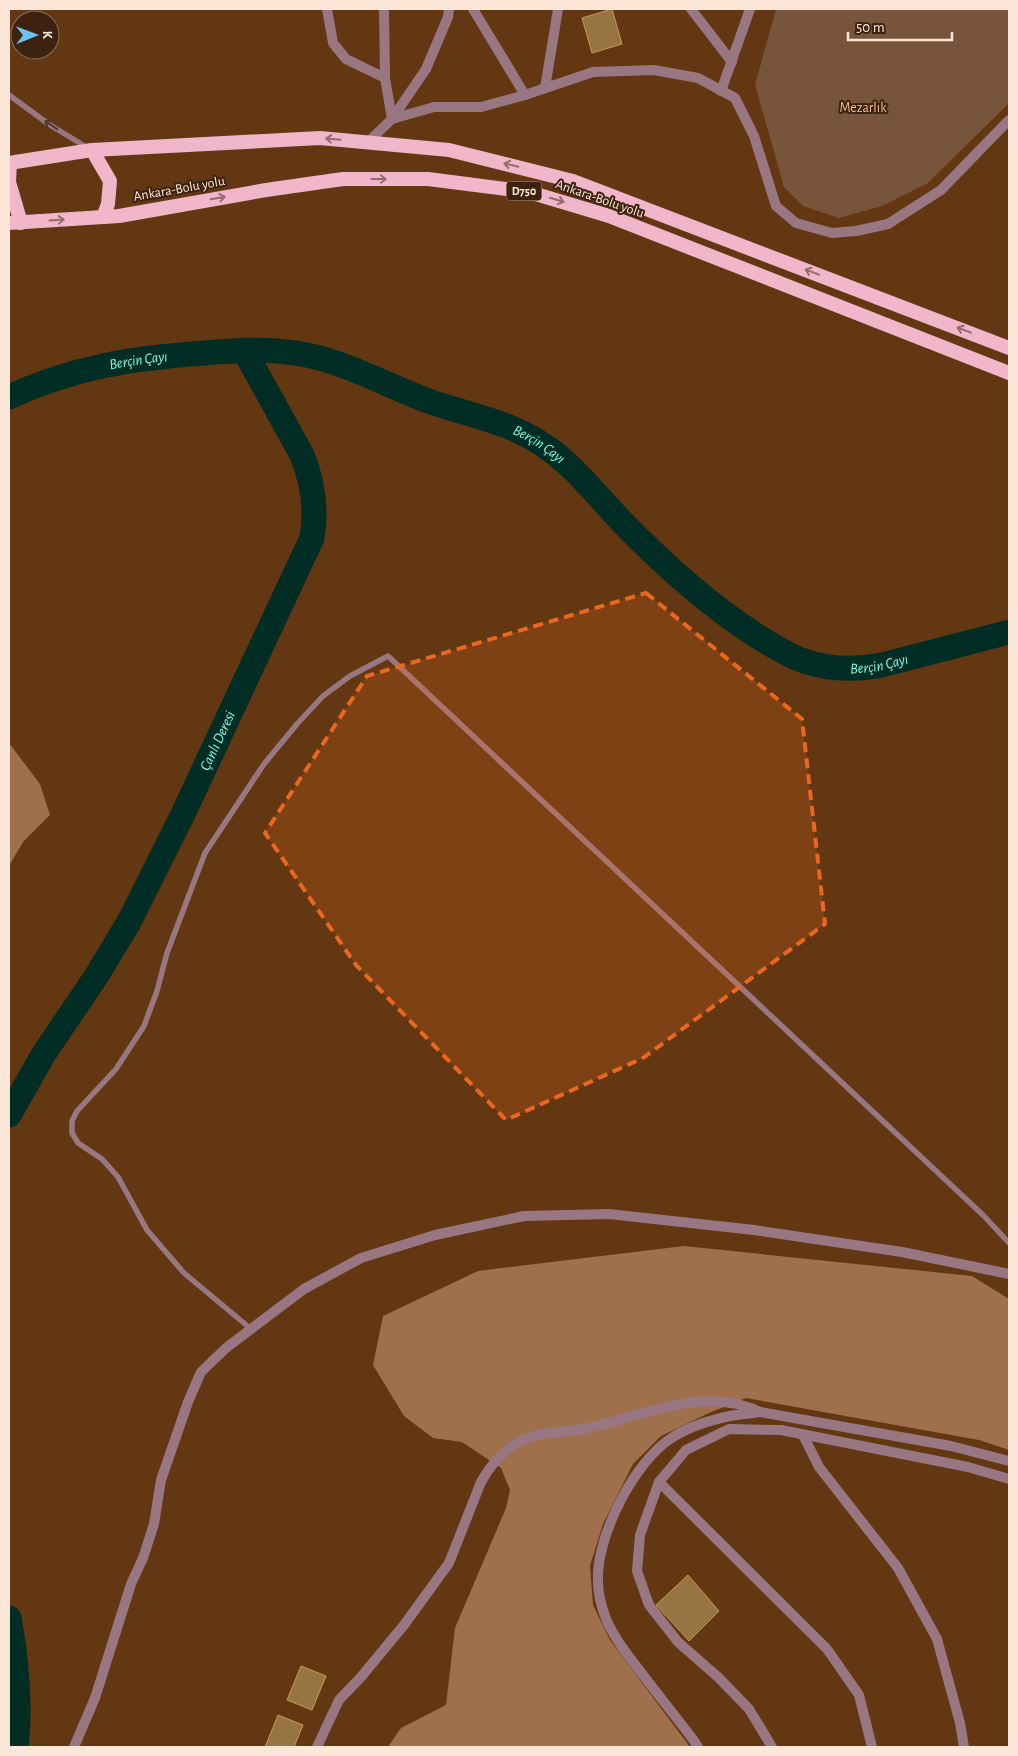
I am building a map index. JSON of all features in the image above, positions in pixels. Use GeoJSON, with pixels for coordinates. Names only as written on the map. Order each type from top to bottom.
{"type":"FeatureCollection","features":[{"type":"Feature","properties":{"kind":"highway","name":"Ankara-Bolu yolu"},"geometry":{"type":"LineString","coordinates":[[9,163],[92,150],[320,138],[449,150],[574,181],[1009,348]]}},
{"type":"Feature","properties":{"kind":"highway"},"geometry":{"type":"LineString","coordinates":[[92,150],[110,181],[108,204],[103,217]]}},
{"type":"Feature","properties":{"kind":"highway"},"geometry":{"type":"LineString","coordinates":[[9,163],[9,182],[15,223]]}},
{"type":"Feature","properties":{"kind":"highway","name":"Ankara-Bolu yolu"},"geometry":{"type":"LineString","coordinates":[[15,223],[128,214],[266,190],[343,179],[428,179],[529,192],[609,216],[1009,373]]}},
{"type":"Feature","properties":{"kind":"street"},"geometry":{"type":"LineString","coordinates":[[327,9],[333,44],[346,59],[385,78]]}},
{"type":"Feature","properties":{"kind":"street"},"geometry":{"type":"LineString","coordinates":[[384,9],[385,78],[392,118]]}},
{"type":"Feature","properties":{"kind":"street"},"geometry":{"type":"LineString","coordinates":[[368,142],[392,118],[426,69],[448,17],[449,9]]}},
{"type":"Feature","properties":{"kind":"street"},"geometry":{"type":"LineString","coordinates":[[472,9],[525,95]]}},
{"type":"Feature","properties":{"kind":"street"},"geometry":{"type":"LineString","coordinates":[[545,88],[558,9]]}},
{"type":"Feature","properties":{"kind":"street"},"geometry":{"type":"LineString","coordinates":[[692,9],[732,62]]}},
{"type":"Feature","properties":{"kind":"street"},"geometry":{"type":"LineString","coordinates":[[721,91],[750,9]]}},
{"type":"Feature","properties":{"kind":"street"},"geometry":{"type":"LineString","coordinates":[[392,118],[434,107],[481,107],[525,95],[593,72],[654,70],[698,78],[735,98],[754,136],[776,206],[796,223],[832,233],[856,231],[888,224],[941,190],[1009,120]]}},
{"type":"Feature","properties":{"kind":"street"},"geometry":{"type":"LineString","coordinates":[[74,1747],[95,1698],[131,1584],[143,1558],[154,1524],[161,1480],[191,1394],[201,1372],[226,1348],[304,1289],[361,1258],[436,1235],[524,1216],[609,1214],[754,1230],[902,1252],[1009,1274]]}},
{"type":"Feature","properties":{"kind":"street"},"geometry":{"type":"LineString","coordinates":[[317,1747],[339,1700],[361,1677],[404,1625],[448,1564],[487,1471],[504,1452],[535,1436],[582,1430],[663,1407],[713,1401],[748,1406],[760,1412],[951,1446],[1009,1461]]}},
{"type":"Feature","properties":{"kind":"street"},"geometry":{"type":"LineString","coordinates":[[698,1747],[618,1644],[603,1609],[599,1594],[597,1580],[599,1563],[608,1529],[619,1505],[646,1461],[654,1452],[673,1437],[698,1425],[731,1416],[760,1412]]}},
{"type":"Feature","properties":{"kind":"street"},"geometry":{"type":"LineString","coordinates":[[772,1747],[749,1709],[719,1678],[678,1642],[649,1605],[637,1571],[640,1535],[658,1482],[686,1450],[729,1429],[781,1430],[968,1467],[1009,1479]]}},
{"type":"Feature","properties":{"kind":"street"},"geometry":{"type":"LineString","coordinates":[[803,1435],[820,1467],[898,1568],[937,1640],[960,1723],[964,1747]]}},
{"type":"Feature","properties":{"kind":"street"},"geometry":{"type":"LineString","coordinates":[[658,1482],[827,1649],[859,1695],[872,1747]]}},
{"type":"Feature","properties":{"kind":"lane"},"geometry":{"type":"LineString","coordinates":[[9,95],[50,124],[92,150]]}},
{"type":"Feature","properties":{"kind":"lane"},"geometry":{"type":"LineString","coordinates":[[251,1329],[184,1273],[147,1230],[118,1178],[102,1159],[75,1138],[72,1133],[72,1121],[77,1111],[116,1069],[144,1026],[157,991],[167,953],[205,853],[264,764],[323,696],[350,676],[388,656],[984,1216],[1009,1243]]}},
{"type":"Feature","properties":{"kind":"highlighted area"},"geometry":{"type":"Polygon","coordinates":[[[646,593],[802,719],[825,924],[643,1058],[506,1120],[356,965],[265,833],[367,676],[646,593]]]}},
{"type":"Feature","properties":{"kind":"green space","name":"Mezarlık"},"geometry":{"type":"Polygon","coordinates":[[[776,9],[1009,9],[1009,103],[928,183],[882,206],[839,218],[803,206],[784,187],[755,85],[776,9]]]}},
{"type":"Feature","properties":{"kind":"shaded area"},"geometry":{"type":"Polygon","coordinates":[[[9,743],[40,784],[50,815],[23,842],[9,866],[9,743]]]}},
{"type":"Feature","properties":{"kind":"shaded area"},"geometry":{"type":"Polygon","coordinates":[[[684,1246],[972,1276],[1009,1299],[1009,1450],[979,1440],[746,1398],[709,1413],[661,1436],[633,1464],[603,1524],[590,1566],[593,1605],[610,1640],[690,1747],[388,1747],[401,1728],[446,1705],[455,1628],[506,1508],[510,1490],[501,1468],[462,1442],[433,1438],[404,1416],[373,1365],[383,1316],[478,1271],[684,1246]]]}},
{"type":"Feature","properties":{"kind":"building"},"geometry":{"type":"Polygon","coordinates":[[[612,9],[622,44],[592,53],[582,18],[612,9]]]}},
{"type":"Feature","properties":{"kind":"building"},"geometry":{"type":"Polygon","coordinates":[[[688,1575],[719,1611],[689,1641],[656,1605],[688,1575]]]}},
{"type":"Feature","properties":{"kind":"building"},"geometry":{"type":"Polygon","coordinates":[[[301,1666],[326,1676],[312,1710],[287,1700],[301,1666]]]}},
{"type":"Feature","properties":{"kind":"building"},"geometry":{"type":"Polygon","coordinates":[[[278,1715],[303,1725],[294,1747],[265,1747],[278,1715]]]}},
{"type":"Feature","properties":{"kind":"waterway","name":"Berçin Çayı"},"geometry":{"type":"LineString","coordinates":[[9,397],[57,378],[128,361],[243,350],[281,351],[307,355],[339,364],[431,402],[507,426],[535,440],[569,465],[638,538],[703,597],[757,636],[798,659],[833,668],[872,667],[1009,632]]}},
{"type":"Feature","properties":{"kind":"waterway","name":"Çanlı Deresi"},"geometry":{"type":"LineString","coordinates":[[9,1115],[43,1055],[97,975],[129,922],[183,814],[312,538],[314,506],[306,465],[244,350]]}},
{"type":"Feature","properties":{"kind":"waterway","name":"Çanlı Deresi"},"geometry":{"type":"LineString","coordinates":[[9,1618],[17,1682],[18,1716],[16,1747]]}}]}
